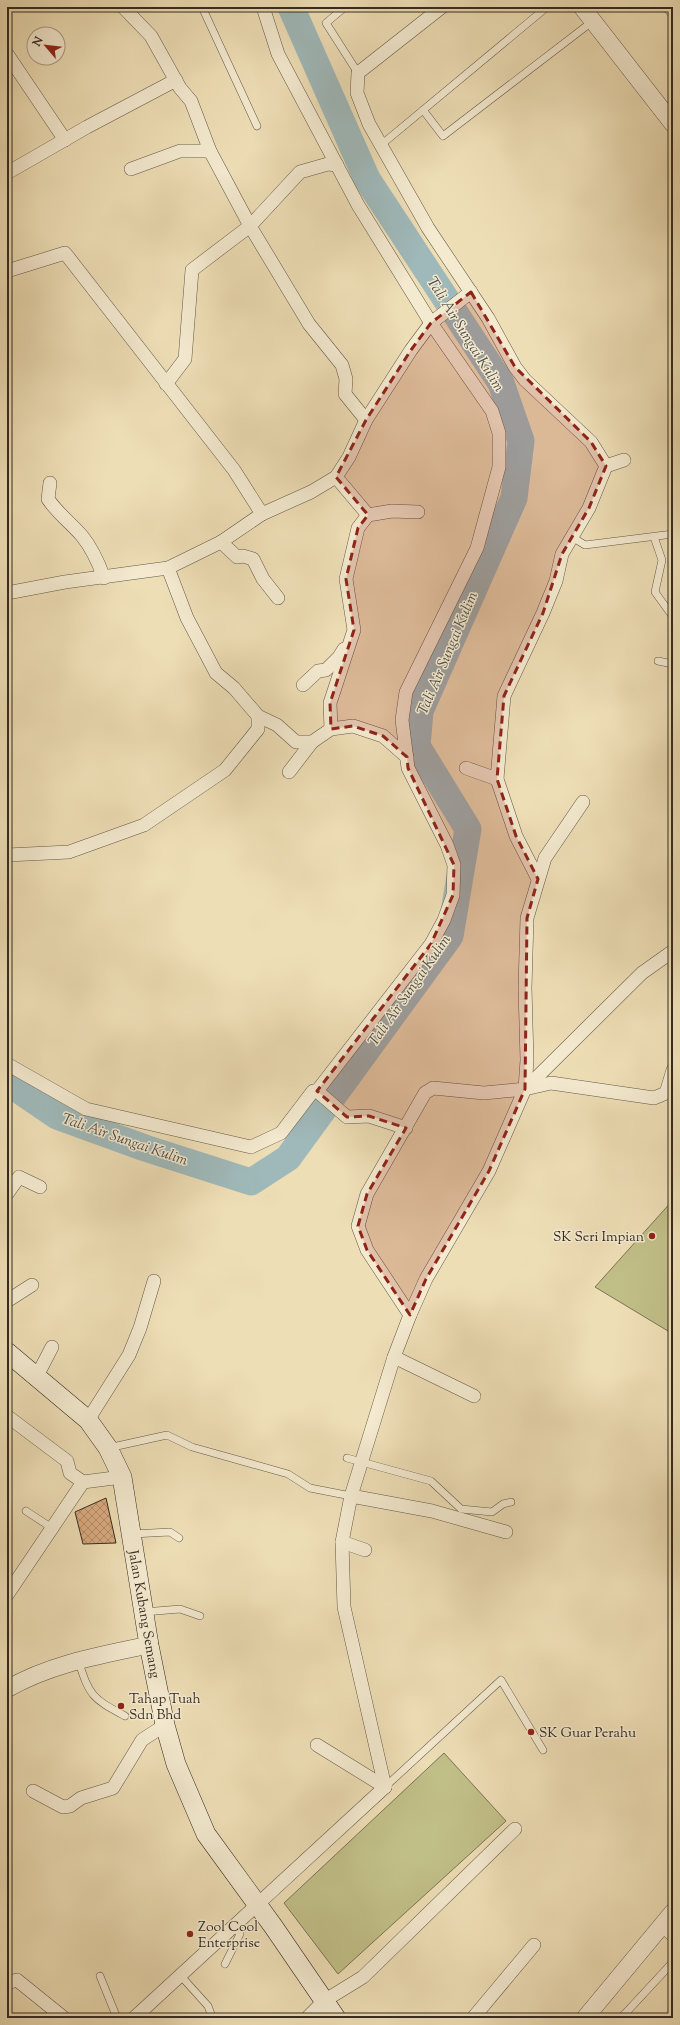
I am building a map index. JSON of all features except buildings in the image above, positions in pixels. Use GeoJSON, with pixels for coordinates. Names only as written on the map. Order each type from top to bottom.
{"type":"FeatureCollection","features":[{"type":"Feature","properties":{"kind":"main road","name":"Jalan Kubang Semang"},"geometry":{"type":"LineString","coordinates":[[7,1352],[88,1420],[108,1448],[122,1477],[149,1645],[165,1725],[176,1764],[206,1834],[257,1904],[336,2018]]}},
{"type":"Feature","properties":{"kind":"street"},"geometry":{"type":"LineString","coordinates":[[123,7],[151,36],[176,80],[191,101],[210,151],[250,226],[309,324],[342,365],[346,379],[344,394],[366,420]]}},
{"type":"Feature","properties":{"kind":"street"},"geometry":{"type":"LineString","coordinates":[[263,7],[278,54],[358,204],[492,411],[499,433],[499,467],[477,548],[406,692],[402,720],[408,768],[447,844],[454,865],[452,895],[444,920],[431,944],[320,1093]]}},
{"type":"Feature","properties":{"kind":"street"},"geometry":{"type":"LineString","coordinates":[[442,7],[358,73],[357,93],[369,124],[428,228],[468,295],[515,367],[525,380],[592,442],[606,466]]}},
{"type":"Feature","properties":{"kind":"street"},"geometry":{"type":"LineString","coordinates":[[582,7],[673,124]]}},
{"type":"Feature","properties":{"kind":"street"},"geometry":{"type":"LineString","coordinates":[[7,54],[65,140]]}},
{"type":"Feature","properties":{"kind":"street"},"geometry":{"type":"LineString","coordinates":[[7,173],[87,127],[176,80]]}},
{"type":"Feature","properties":{"kind":"street"},"geometry":{"type":"LineString","coordinates":[[131,168],[180,150],[210,151]]}},
{"type":"Feature","properties":{"kind":"street"},"geometry":{"type":"LineString","coordinates":[[166,384],[185,359],[192,270],[250,226],[300,172],[328,164],[337,165]]}},
{"type":"Feature","properties":{"kind":"street"},"geometry":{"type":"LineString","coordinates":[[7,271],[65,253],[234,470],[262,514]]}},
{"type":"Feature","properties":{"kind":"street"},"geometry":{"type":"LineString","coordinates":[[7,593],[64,582],[104,578],[168,568],[221,542],[262,514],[311,492],[336,477],[349,457],[366,420],[411,350],[433,322],[468,295]]}},
{"type":"Feature","properties":{"kind":"street"},"geometry":{"type":"LineString","coordinates":[[538,879],[516,836],[497,779],[504,696],[543,613],[556,581],[562,554],[589,508],[606,466],[624,460]]}},
{"type":"Feature","properties":{"kind":"street"},"geometry":{"type":"LineString","coordinates":[[336,477],[368,515]]}},
{"type":"Feature","properties":{"kind":"street"},"geometry":{"type":"LineString","coordinates":[[50,483],[48,499],[57,512],[83,537],[98,562],[104,578]]}},
{"type":"Feature","properties":{"kind":"street"},"geometry":{"type":"LineString","coordinates":[[331,729],[330,703],[354,630],[346,579],[358,528],[368,515],[392,511],[418,512]]}},
{"type":"Feature","properties":{"kind":"street"},"geometry":{"type":"LineString","coordinates":[[221,542],[237,558],[243,556],[253,559],[263,579],[278,598]]}},
{"type":"Feature","properties":{"kind":"street"},"geometry":{"type":"LineString","coordinates":[[168,568],[188,618],[216,673],[234,688],[258,716],[277,725],[296,742],[312,742]]}},
{"type":"Feature","properties":{"kind":"street"},"geometry":{"type":"LineString","coordinates":[[303,685],[318,671],[326,670],[340,657],[354,630]]}},
{"type":"Feature","properties":{"kind":"street"},"geometry":{"type":"LineString","coordinates":[[7,855],[69,852],[144,825],[225,770],[258,729],[258,716]]}},
{"type":"Feature","properties":{"kind":"street"},"geometry":{"type":"LineString","coordinates":[[289,772],[312,742],[331,729],[353,726],[383,736],[407,756]]}},
{"type":"Feature","properties":{"kind":"street"},"geometry":{"type":"LineString","coordinates":[[466,768],[497,779]]}},
{"type":"Feature","properties":{"kind":"street"},"geometry":{"type":"LineString","coordinates":[[385,1787],[344,1607],[342,1542],[351,1496],[394,1358],[410,1315],[426,1279],[489,1171],[525,1089],[527,1060],[525,988],[527,918],[545,858],[583,802]]}},
{"type":"Feature","properties":{"kind":"street"},"geometry":{"type":"LineString","coordinates":[[525,1089],[642,973],[673,951]]}},
{"type":"Feature","properties":{"kind":"street"},"geometry":{"type":"LineString","coordinates":[[7,1064],[86,1109],[251,1147],[281,1133],[312,1091],[320,1093],[347,1117],[369,1116],[406,1128]]}},
{"type":"Feature","properties":{"kind":"street"},"geometry":{"type":"LineString","coordinates":[[410,1315],[367,1250],[358,1226],[367,1194],[425,1093],[433,1088],[484,1093],[525,1089],[552,1083],[654,1098],[666,1093],[673,1070]]}},
{"type":"Feature","properties":{"kind":"street"},"geometry":{"type":"LineString","coordinates":[[7,1194],[19,1177],[40,1187]]}},
{"type":"Feature","properties":{"kind":"street"},"geometry":{"type":"LineString","coordinates":[[88,1420],[129,1355],[140,1328],[154,1281]]}},
{"type":"Feature","properties":{"kind":"street"},"geometry":{"type":"LineString","coordinates":[[7,1300],[32,1285]]}},
{"type":"Feature","properties":{"kind":"street"},"geometry":{"type":"LineString","coordinates":[[37,1376],[52,1347]]}},
{"type":"Feature","properties":{"kind":"street"},"geometry":{"type":"LineString","coordinates":[[394,1358],[474,1396]]}},
{"type":"Feature","properties":{"kind":"street"},"geometry":{"type":"LineString","coordinates":[[7,1416],[67,1461],[70,1473],[82,1482],[122,1477]]}},
{"type":"Feature","properties":{"kind":"street"},"geometry":{"type":"LineString","coordinates":[[7,1595],[82,1482]]}},
{"type":"Feature","properties":{"kind":"street"},"geometry":{"type":"LineString","coordinates":[[351,1496],[432,1512],[506,1532]]}},
{"type":"Feature","properties":{"kind":"street"},"geometry":{"type":"LineString","coordinates":[[342,1542],[365,1550]]}},
{"type":"Feature","properties":{"kind":"street"},"geometry":{"type":"LineString","coordinates":[[7,1689],[17,1683],[78,1660],[149,1645]]}},
{"type":"Feature","properties":{"kind":"street"},"geometry":{"type":"LineString","coordinates":[[33,1791],[63,1807],[70,1806],[81,1798],[113,1788],[142,1740],[165,1725]]}},
{"type":"Feature","properties":{"kind":"street"},"geometry":{"type":"LineString","coordinates":[[317,1745],[385,1787]]}},
{"type":"Feature","properties":{"kind":"street"},"geometry":{"type":"LineString","coordinates":[[138,2017],[232,1925],[385,1787]]}},
{"type":"Feature","properties":{"kind":"street"},"geometry":{"type":"LineString","coordinates":[[308,2018],[324,2001],[363,1977],[514,1829]]}},
{"type":"Feature","properties":{"kind":"street"},"geometry":{"type":"LineString","coordinates":[[585,2018],[673,1912]]}},
{"type":"Feature","properties":{"kind":"street"},"geometry":{"type":"LineString","coordinates":[[473,2018],[534,1945]]}},
{"type":"Feature","properties":{"kind":"street"},"geometry":{"type":"LineString","coordinates":[[7,1983],[17,1980],[64,2018]]}},
{"type":"Feature","properties":{"kind":"lane"},"geometry":{"type":"LineString","coordinates":[[202,7],[257,126]]}},
{"type":"Feature","properties":{"kind":"lane"},"geometry":{"type":"LineString","coordinates":[[345,7],[326,23],[358,73]]}},
{"type":"Feature","properties":{"kind":"lane"},"geometry":{"type":"LineString","coordinates":[[380,144],[547,7]]}},
{"type":"Feature","properties":{"kind":"lane"},"geometry":{"type":"LineString","coordinates":[[666,7],[673,16]]}},
{"type":"Feature","properties":{"kind":"lane"},"geometry":{"type":"LineString","coordinates":[[422,110],[443,136],[593,20]]}},
{"type":"Feature","properties":{"kind":"lane"},"geometry":{"type":"LineString","coordinates":[[572,537],[585,545],[673,534]]}},
{"type":"Feature","properties":{"kind":"lane"},"geometry":{"type":"LineString","coordinates":[[654,537],[662,560],[655,592],[673,617]]}},
{"type":"Feature","properties":{"kind":"lane"},"geometry":{"type":"LineString","coordinates":[[658,661],[673,664]]}},
{"type":"Feature","properties":{"kind":"lane"},"geometry":{"type":"LineString","coordinates":[[108,1448],[167,1435],[192,1447],[288,1474],[310,1488],[351,1496]]}},
{"type":"Feature","properties":{"kind":"lane"},"geometry":{"type":"LineString","coordinates":[[347,1458],[363,1461],[431,1481],[461,1509],[492,1512],[503,1504],[511,1502]]}},
{"type":"Feature","properties":{"kind":"lane"},"geometry":{"type":"LineString","coordinates":[[26,1511],[52,1528]]}},
{"type":"Feature","properties":{"kind":"lane"},"geometry":{"type":"LineString","coordinates":[[131,1534],[170,1532],[179,1538]]}},
{"type":"Feature","properties":{"kind":"lane"},"geometry":{"type":"LineString","coordinates":[[143,1612],[180,1609],[200,1616]]}},
{"type":"Feature","properties":{"kind":"lane"},"geometry":{"type":"LineString","coordinates":[[78,1660],[86,1687],[98,1702],[125,1716]]}},
{"type":"Feature","properties":{"kind":"lane"},"geometry":{"type":"LineString","coordinates":[[385,1787],[501,1680],[544,1750]]}},
{"type":"Feature","properties":{"kind":"lane"},"geometry":{"type":"LineString","coordinates":[[225,1964],[240,1934],[232,1925]]}},
{"type":"Feature","properties":{"kind":"lane"},"geometry":{"type":"LineString","coordinates":[[660,1927],[673,1939]]}},
{"type":"Feature","properties":{"kind":"lane"},"geometry":{"type":"LineString","coordinates":[[621,2018],[673,1962]]}},
{"type":"Feature","properties":{"kind":"lane"},"geometry":{"type":"LineString","coordinates":[[180,1975],[208,2006],[212,2014],[210,2018]]}},
{"type":"Feature","properties":{"kind":"lane"},"geometry":{"type":"LineString","coordinates":[[100,1976],[117,2018]]}},
{"type":"Feature","properties":{"kind":"highlighted area"},"geometry":{"type":"Polygon","coordinates":[[[471,292],[515,367],[591,442],[606,466],[589,508],[562,554],[543,613],[504,696],[497,779],[516,836],[538,879],[527,918],[525,1089],[489,1171],[426,1279],[410,1315],[367,1250],[358,1226],[367,1194],[406,1128],[369,1116],[347,1117],[317,1091],[431,944],[453,895],[454,865],[408,768],[407,757],[383,736],[353,726],[331,729],[330,703],[354,630],[346,579],[358,528],[368,515],[336,477],[366,420],[411,350],[431,323],[471,292]]]}},
{"type":"Feature","properties":{"kind":"shaded area","name":"SK Seri Impian"},"geometry":{"type":"Polygon","coordinates":[[[673,1200],[673,1334],[595,1287],[673,1200]]]}},
{"type":"Feature","properties":{"kind":"shaded area"},"geometry":{"type":"Polygon","coordinates":[[[444,1753],[506,1821],[338,1974],[284,1903],[444,1753]]]}},
{"type":"Feature","properties":{"kind":"waterway","name":"Tali Air Sungai Kulim"},"geometry":{"type":"LineString","coordinates":[[7,1082],[57,1116],[145,1148],[251,1182],[288,1158],[450,936],[468,829],[417,746],[420,711],[514,498],[521,441],[501,383],[367,179],[291,7]]}},
{"type":"Feature","properties":{"kind":"place","name":"SK Seri Impian"},"geometry":{"type":"Point","coordinates":[652,1236]}},
{"type":"Feature","properties":{"kind":"place","name":"Tahap Tuah Sdn Bhd"},"geometry":{"type":"Point","coordinates":[121,1706]}},
{"type":"Feature","properties":{"kind":"place","name":"SK Guar Perahu"},"geometry":{"type":"Point","coordinates":[531,1732]}},
{"type":"Feature","properties":{"kind":"place","name":"Zool Cool Enterprise"},"geometry":{"type":"Point","coordinates":[190,1934]}}]}
